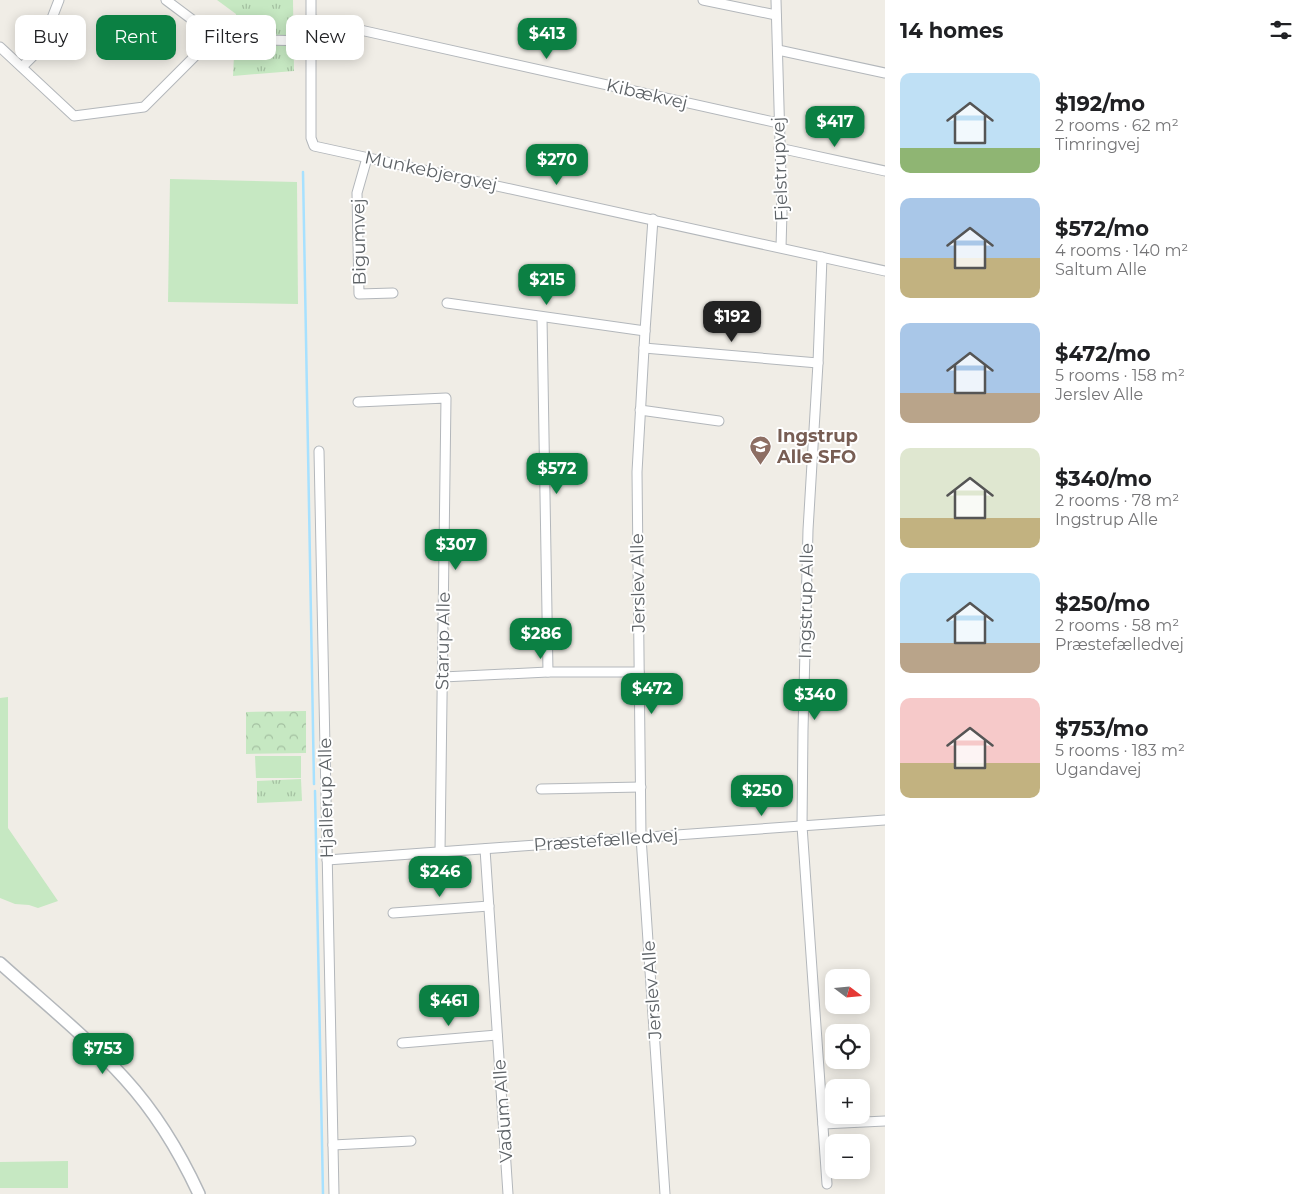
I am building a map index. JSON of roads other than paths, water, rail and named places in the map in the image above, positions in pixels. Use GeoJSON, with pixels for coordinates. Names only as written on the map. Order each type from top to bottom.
{"type":"FeatureCollection","features":[{"type":"Feature","properties":{"kind":"street"},"geometry":{"type":"LineString","coordinates":[[22,67],[40,50],[59,0]]}},
{"type":"Feature","properties":{"kind":"street"},"geometry":{"type":"LineString","coordinates":[[166,0],[186,15]]}},
{"type":"Feature","properties":{"kind":"street","name":"Munkebjergvej"},"geometry":{"type":"LineString","coordinates":[[310,0],[311,15]]}},
{"type":"Feature","properties":{"kind":"street"},"geometry":{"type":"LineString","coordinates":[[703,0],[776,16]]}},
{"type":"Feature","properties":{"kind":"street","name":"Fjelstrupvej"},"geometry":{"type":"LineString","coordinates":[[776,0],[778,124],[782,212],[781,248]]}},
{"type":"Feature","properties":{"kind":"street","name":"Kibækvej"},"geometry":{"type":"LineString","coordinates":[[364,31],[778,124]]}},
{"type":"Feature","properties":{"kind":"street"},"geometry":{"type":"LineString","coordinates":[[0,47],[74,116],[144,107],[191,60]]}},
{"type":"Feature","properties":{"kind":"street"},"geometry":{"type":"LineString","coordinates":[[778,50],[885,73]]}},
{"type":"Feature","properties":{"kind":"street","name":"Munkebjergvej"},"geometry":{"type":"LineString","coordinates":[[311,60],[311,138],[314,146],[885,271]]}},
{"type":"Feature","properties":{"kind":"street"},"geometry":{"type":"LineString","coordinates":[[779,148],[885,170]]}},
{"type":"Feature","properties":{"kind":"street","name":"Bigumvej"},"geometry":{"type":"LineString","coordinates":[[367,158],[357,193],[359,294],[393,293]]}},
{"type":"Feature","properties":{"kind":"street","name":"Jerslev Alle"},"geometry":{"type":"LineString","coordinates":[[654,219],[644,331],[637,472],[639,672],[642,837],[665,1194]]}},
{"type":"Feature","properties":{"kind":"street","name":"Ingstrup Alle"},"geometry":{"type":"LineString","coordinates":[[822,257],[808,530],[802,826],[827,1184]]}},
{"type":"Feature","properties":{"kind":"street"},"geometry":{"type":"LineString","coordinates":[[447,302],[542,318],[644,331]]}},
{"type":"Feature","properties":{"kind":"street"},"geometry":{"type":"LineString","coordinates":[[542,318],[548,672]]}},
{"type":"Feature","properties":{"kind":"street"},"geometry":{"type":"LineString","coordinates":[[644,348],[818,363]]}},
{"type":"Feature","properties":{"kind":"street","name":"Starup Alle"},"geometry":{"type":"LineString","coordinates":[[358,402],[446,398],[440,852]]}},
{"type":"Feature","properties":{"kind":"street"},"geometry":{"type":"LineString","coordinates":[[640,410],[719,421]]}},
{"type":"Feature","properties":{"kind":"street","name":"Hjallerup Alle"},"geometry":{"type":"LineString","coordinates":[[319,452],[334,1194]]}},
{"type":"Feature","properties":{"kind":"street"},"geometry":{"type":"LineString","coordinates":[[442,676],[548,672],[639,672]]}},
{"type":"Feature","properties":{"kind":"street"},"geometry":{"type":"LineString","coordinates":[[541,789],[641,786]]}},
{"type":"Feature","properties":{"kind":"street","name":"Præstefælledvej"},"geometry":{"type":"LineString","coordinates":[[327,860],[885,820]]}},
{"type":"Feature","properties":{"kind":"street","name":"Vadum Alle"},"geometry":{"type":"LineString","coordinates":[[485,848],[508,1194]]}},
{"type":"Feature","properties":{"kind":"street"},"geometry":{"type":"LineString","coordinates":[[393,914],[489,906]]}},
{"type":"Feature","properties":{"kind":"street"},"geometry":{"type":"LineString","coordinates":[[0,963],[99,1052],[126,1080],[171,1140],[199,1194]]}},
{"type":"Feature","properties":{"kind":"street"},"geometry":{"type":"LineString","coordinates":[[402,1043],[497,1035]]}},
{"type":"Feature","properties":{"kind":"street"},"geometry":{"type":"LineString","coordinates":[[823,1124],[885,1121]]}},
{"type":"Feature","properties":{"kind":"street"},"geometry":{"type":"LineString","coordinates":[[333,1145],[411,1141]]}},
{"type":"Feature","properties":{"kind":"waterway"},"geometry":{"type":"LineString","coordinates":[[303,172],[314,784]]}},
{"type":"Feature","properties":{"kind":"waterway"},"geometry":{"type":"LineString","coordinates":[[315,791],[323,1194]]}},
{"type":"Feature","properties":{"kind":"place","name":"Ingstrup Alle SFO"},"geometry":{"type":"Point","coordinates":[761,465]}}]}
